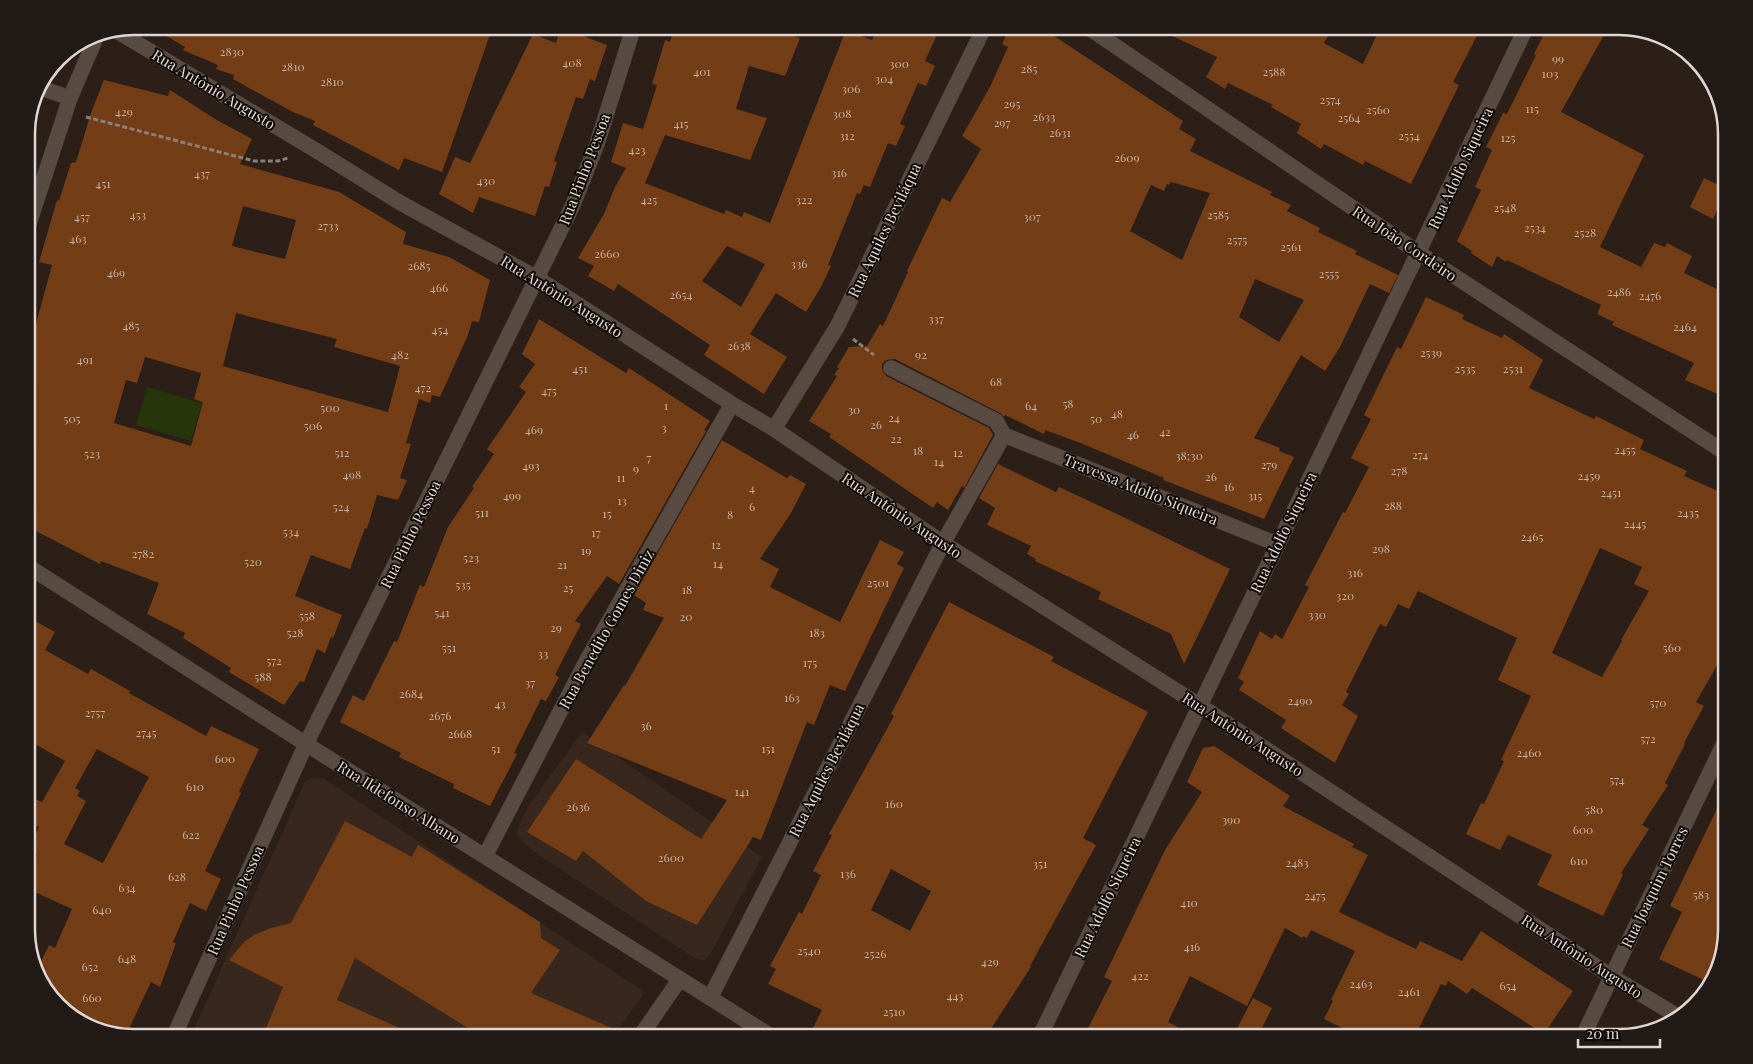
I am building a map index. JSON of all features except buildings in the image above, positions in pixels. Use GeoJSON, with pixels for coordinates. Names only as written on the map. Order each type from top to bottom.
{"type":"FeatureCollection","features":[{"type":"Feature","properties":{"kind":"street","name":"Rua Pinho Pessoa"},"geometry":{"type":"LineString","coordinates":[[176,1029],[306,744],[572,208],[596,144],[631,35]]}},
{"type":"Feature","properties":{"kind":"street","name":"Rua Aquiles Beviláqua"},"geometry":{"type":"LineString","coordinates":[[774,429],[837,327],[981,35]]}},
{"type":"Feature","properties":{"kind":"street","name":"Rua João Cordeiro"},"geometry":{"type":"LineString","coordinates":[[1099,35],[1419,253],[1718,448]]}},
{"type":"Feature","properties":{"kind":"street","name":"Rua Adolfo Siqueira"},"geometry":{"type":"LineString","coordinates":[[1043,1029],[1523,35]]}},
{"type":"Feature","properties":{"kind":"street","name":"Rua Antônio Augusto"},"geometry":{"type":"LineString","coordinates":[[124,36],[399,202],[537,278],[774,429],[943,543],[1199,705],[1611,976],[1672,1013]]}},
{"type":"Feature","properties":{"kind":"street"},"geometry":{"type":"LineString","coordinates":[[35,206],[68,105],[94,44]]}},
{"type":"Feature","properties":{"kind":"street"},"geometry":{"type":"LineString","coordinates":[[45,91],[68,105]]}},
{"type":"Feature","properties":{"kind":"street","name":"Travessa Adolfo Siqueira"},"geometry":{"type":"LineString","coordinates":[[891,368],[996,421],[1004,435],[1277,544]]}},
{"type":"Feature","properties":{"kind":"street","name":"Rua Benedito Gomes Diniz"},"geometry":{"type":"LineString","coordinates":[[486,856],[587,660],[732,404]]}},
{"type":"Feature","properties":{"kind":"street"},"geometry":{"type":"LineString","coordinates":[[943,543],[1004,435]]}},
{"type":"Feature","properties":{"kind":"street","name":"Rua Aquiles Beviláqua"},"geometry":{"type":"LineString","coordinates":[[710,998],[943,543]]}},
{"type":"Feature","properties":{"kind":"street","name":"Rua Ildefonso Albano"},"geometry":{"type":"LineString","coordinates":[[35,571],[306,744],[760,1029]]}},
{"type":"Feature","properties":{"kind":"street","name":"Rua Joaquim Torres"},"geometry":{"type":"LineString","coordinates":[[1586,1029],[1718,755]]}},
{"type":"Feature","properties":{"kind":"street"},"geometry":{"type":"LineString","coordinates":[[645,1029],[680,979]]}},
{"type":"Feature","properties":{"kind":"path"},"geometry":{"type":"LineString","coordinates":[[68,105],[254,161],[278,161],[317,151]]}},
{"type":"Feature","properties":{"kind":"path"},"geometry":{"type":"LineString","coordinates":[[837,327],[891,368]]}},
{"type":"Feature","properties":{"kind":"shaded area"},"geometry":{"type":"Polygon","coordinates":[[[582,732],[762,857],[711,953],[705,960],[696,959],[536,853],[517,834],[527,808],[582,732]]]}},
{"type":"Feature","properties":{"kind":"shaded area"},"geometry":{"type":"Polygon","coordinates":[[[311,778],[323,778],[640,989],[643,995],[618,1029],[194,1029],[305,782],[311,778]]]}},
{"type":"Feature","properties":{"kind":"green space"},"geometry":{"type":"Polygon","coordinates":[[[147,387],[202,403],[191,441],[136,425],[147,387]]]}}]}
